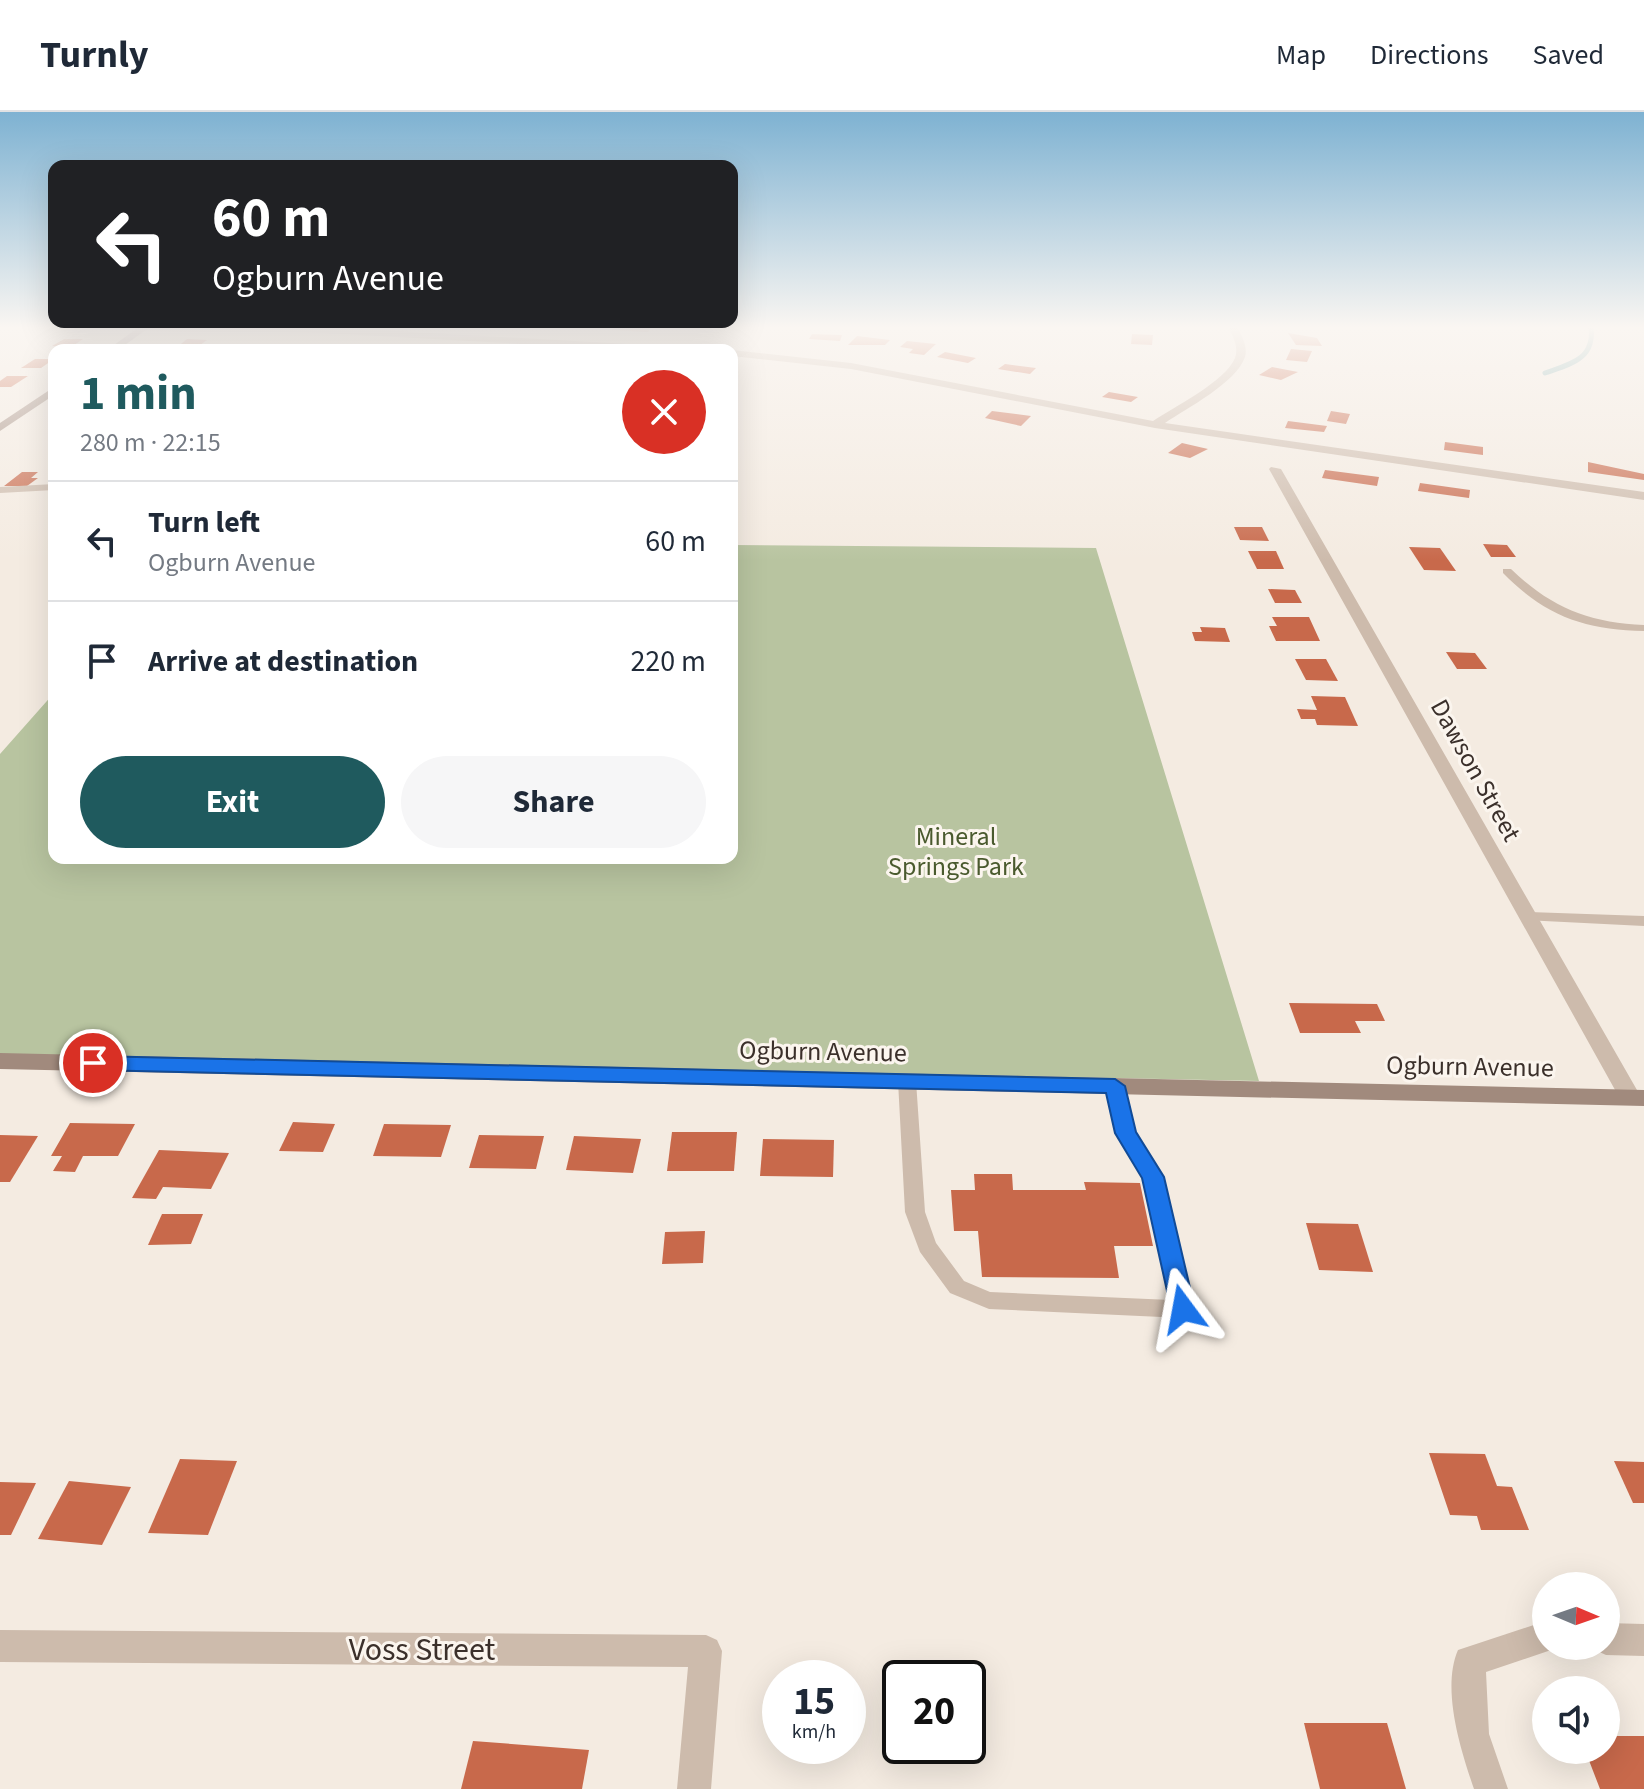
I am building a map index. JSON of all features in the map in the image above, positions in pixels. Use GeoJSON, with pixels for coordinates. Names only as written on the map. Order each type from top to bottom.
{"type":"FeatureCollection","features":[{"type":"Feature","properties":{"kind":"street"},"geometry":{"type":"LineString","coordinates":[[0,428],[32,405]]}},
{"type":"Feature","properties":{"kind":"street"},"geometry":{"type":"LineString","coordinates":[[1054,405],[1155,425],[1644,496]]}},
{"type":"Feature","properties":{"kind":"street"},"geometry":{"type":"LineString","coordinates":[[1155,425],[1183,405]]}},
{"type":"Feature","properties":{"kind":"street","name":"Dawson Street"},"geometry":{"type":"LineString","coordinates":[[1275,469],[1529,917],[1637,1098]]}},
{"type":"Feature","properties":{"kind":"street","name":"Ogburn Avenue"},"geometry":{"type":"LineString","coordinates":[[0,1061],[1637,1098]]}},
{"type":"Feature","properties":{"kind":"street"},"geometry":{"type":"LineString","coordinates":[[1620,1639],[1644,1640]]}},
{"type":"Feature","properties":{"kind":"street"},"geometry":{"type":"LineString","coordinates":[[1491,1789],[1472,1734],[1469,1661],[1532,1641]]}},
{"type":"Feature","properties":{"kind":"street","name":"Voss Street"},"geometry":{"type":"LineString","coordinates":[[0,1646],[706,1651],[694,1789]]}},
{"type":"Feature","properties":{"kind":"lane"},"geometry":{"type":"LineString","coordinates":[[0,490],[48,487]]}},
{"type":"Feature","properties":{"kind":"lane"},"geometry":{"type":"LineString","coordinates":[[0,500],[15,500]]}},
{"type":"Feature","properties":{"kind":"lane"},"geometry":{"type":"LineString","coordinates":[[1507,571],[1524,590],[1552,611],[1606,624],[1644,628]]}},
{"type":"Feature","properties":{"kind":"lane"},"geometry":{"type":"LineString","coordinates":[[1529,917],[1644,921]]}},
{"type":"Feature","properties":{"kind":"lane"},"geometry":{"type":"LineString","coordinates":[[907,1081],[915,1212],[927,1246],[957,1287],[989,1300],[1183,1309],[1153,1177],[1125,1133],[1115,1086]]}},
{"type":"Feature","properties":{"kind":"green space","name":"Mineral Springs Park"},"geometry":{"type":"Polygon","coordinates":[[[738,545],[1096,548],[1259,1081],[0,1055],[0,754],[48,700],[48,864],[738,864],[738,545]]]}},
{"type":"Feature","properties":{"kind":"building"},"geometry":{"type":"Polygon","coordinates":[[[992,411],[1031,416],[1021,426],[985,418],[992,411]]]}},
{"type":"Feature","properties":{"kind":"building"},"geometry":{"type":"Polygon","coordinates":[[[1331,411],[1350,414],[1346,424],[1327,421],[1331,411]]]}},
{"type":"Feature","properties":{"kind":"building"},"geometry":{"type":"Polygon","coordinates":[[[1288,421],[1327,426],[1324,432],[1285,428],[1288,421]]]}},
{"type":"Feature","properties":{"kind":"building"},"geometry":{"type":"Polygon","coordinates":[[[1445,442],[1483,447],[1483,455],[1444,450],[1445,442]]]}},
{"type":"Feature","properties":{"kind":"building"},"geometry":{"type":"Polygon","coordinates":[[[1182,443],[1208,449],[1190,458],[1168,453],[1182,443]]]}},
{"type":"Feature","properties":{"kind":"building"},"geometry":{"type":"Polygon","coordinates":[[[1588,462],[1644,474],[1644,480],[1588,472],[1588,462]]]}},
{"type":"Feature","properties":{"kind":"building"},"geometry":{"type":"Polygon","coordinates":[[[1325,470],[1379,477],[1377,486],[1322,478],[1325,470]]]}},
{"type":"Feature","properties":{"kind":"building"},"geometry":{"type":"Polygon","coordinates":[[[22,472],[38,472],[31,478],[38,478],[27,486],[4,486],[22,472]]]}},
{"type":"Feature","properties":{"kind":"building"},"geometry":{"type":"Polygon","coordinates":[[[1420,483],[1470,490],[1469,498],[1418,491],[1420,483]]]}},
{"type":"Feature","properties":{"kind":"building"},"geometry":{"type":"Polygon","coordinates":[[[1234,527],[1262,527],[1269,541],[1240,540],[1234,527]]]}},
{"type":"Feature","properties":{"kind":"building"},"geometry":{"type":"Polygon","coordinates":[[[1483,544],[1507,545],[1516,557],[1491,557],[1483,544]]]}},
{"type":"Feature","properties":{"kind":"building"},"geometry":{"type":"Polygon","coordinates":[[[1409,547],[1440,548],[1456,571],[1424,570],[1409,547]]]}},
{"type":"Feature","properties":{"kind":"building"},"geometry":{"type":"Polygon","coordinates":[[[1248,551],[1276,551],[1284,569],[1257,569],[1248,551]]]}},
{"type":"Feature","properties":{"kind":"building"},"geometry":{"type":"Polygon","coordinates":[[[1268,589],[1295,590],[1302,603],[1275,603],[1268,589]]]}},
{"type":"Feature","properties":{"kind":"building"},"geometry":{"type":"Polygon","coordinates":[[[1272,617],[1309,617],[1320,641],[1276,641],[1269,626],[1277,626],[1272,617]]]}},
{"type":"Feature","properties":{"kind":"building"},"geometry":{"type":"Polygon","coordinates":[[[1200,627],[1225,628],[1230,642],[1195,641],[1192,632],[1202,632],[1200,627]]]}},
{"type":"Feature","properties":{"kind":"building"},"geometry":{"type":"Polygon","coordinates":[[[1446,652],[1475,653],[1487,669],[1457,669],[1446,652]]]}},
{"type":"Feature","properties":{"kind":"building"},"geometry":{"type":"Polygon","coordinates":[[[1295,659],[1326,659],[1338,681],[1306,680],[1295,659]]]}},
{"type":"Feature","properties":{"kind":"building"},"geometry":{"type":"Polygon","coordinates":[[[1311,696],[1345,697],[1358,726],[1317,725],[1315,719],[1301,719],[1297,709],[1317,710],[1311,696]]]}},
{"type":"Feature","properties":{"kind":"building"},"geometry":{"type":"Polygon","coordinates":[[[1289,1003],[1377,1004],[1385,1021],[1355,1021],[1361,1033],[1300,1033],[1289,1003]]]}},
{"type":"Feature","properties":{"kind":"building"},"geometry":{"type":"Polygon","coordinates":[[[293,1122],[335,1124],[323,1152],[279,1151],[293,1122]]]}},
{"type":"Feature","properties":{"kind":"building"},"geometry":{"type":"Polygon","coordinates":[[[70,1123],[135,1124],[118,1156],[83,1156],[75,1172],[53,1171],[62,1156],[51,1156],[70,1123]]]}},
{"type":"Feature","properties":{"kind":"building"},"geometry":{"type":"Polygon","coordinates":[[[384,1124],[451,1125],[441,1157],[373,1156],[384,1124]]]}},
{"type":"Feature","properties":{"kind":"building"},"geometry":{"type":"Polygon","coordinates":[[[672,1132],[737,1132],[734,1171],[667,1171],[672,1132]]]}},
{"type":"Feature","properties":{"kind":"building"},"geometry":{"type":"Polygon","coordinates":[[[0,1135],[38,1136],[10,1182],[0,1182],[0,1135]]]}},
{"type":"Feature","properties":{"kind":"building"},"geometry":{"type":"Polygon","coordinates":[[[479,1135],[544,1136],[536,1169],[469,1168],[479,1135]]]}},
{"type":"Feature","properties":{"kind":"building"},"geometry":{"type":"Polygon","coordinates":[[[574,1136],[641,1139],[633,1173],[566,1170],[574,1136]]]}},
{"type":"Feature","properties":{"kind":"building"},"geometry":{"type":"Polygon","coordinates":[[[763,1139],[834,1140],[833,1177],[760,1176],[763,1139]]]}},
{"type":"Feature","properties":{"kind":"building"},"geometry":{"type":"Polygon","coordinates":[[[159,1150],[229,1153],[211,1189],[163,1187],[156,1199],[132,1198],[159,1150]]]}},
{"type":"Feature","properties":{"kind":"building"},"geometry":{"type":"Polygon","coordinates":[[[974,1174],[1012,1174],[1013,1190],[1086,1190],[1084,1182],[1140,1183],[1153,1246],[1114,1246],[1119,1278],[982,1277],[978,1231],[954,1231],[951,1190],[975,1190],[974,1174]]]}},
{"type":"Feature","properties":{"kind":"building"},"geometry":{"type":"Polygon","coordinates":[[[162,1214],[203,1214],[191,1244],[148,1245],[162,1214]]]}},
{"type":"Feature","properties":{"kind":"building"},"geometry":{"type":"Polygon","coordinates":[[[1306,1223],[1358,1224],[1373,1272],[1319,1270],[1306,1223]]]}},
{"type":"Feature","properties":{"kind":"building"},"geometry":{"type":"Polygon","coordinates":[[[705,1231],[703,1263],[662,1264],[665,1232],[705,1231]]]}},
{"type":"Feature","properties":{"kind":"building"},"geometry":{"type":"Polygon","coordinates":[[[1429,1453],[1485,1454],[1497,1486],[1512,1487],[1529,1530],[1481,1530],[1477,1516],[1450,1515],[1429,1453]]]}},
{"type":"Feature","properties":{"kind":"building"},"geometry":{"type":"Polygon","coordinates":[[[180,1459],[237,1461],[208,1535],[148,1533],[180,1459]]]}},
{"type":"Feature","properties":{"kind":"building"},"geometry":{"type":"Polygon","coordinates":[[[1614,1461],[1644,1462],[1644,1503],[1633,1503],[1614,1461]]]}},
{"type":"Feature","properties":{"kind":"building"},"geometry":{"type":"Polygon","coordinates":[[[69,1481],[131,1487],[102,1545],[38,1539],[69,1481]]]}},
{"type":"Feature","properties":{"kind":"building"},"geometry":{"type":"Polygon","coordinates":[[[0,1482],[36,1483],[11,1535],[0,1535],[0,1482]]]}},
{"type":"Feature","properties":{"kind":"building"},"geometry":{"type":"Polygon","coordinates":[[[1304,1723],[1387,1723],[1406,1789],[1320,1789],[1304,1723]]]}},
{"type":"Feature","properties":{"kind":"building"},"geometry":{"type":"Polygon","coordinates":[[[1620,1736],[1644,1736],[1644,1789],[1600,1789],[1590,1764],[1620,1764],[1620,1736]]]}},
{"type":"Feature","properties":{"kind":"building"},"geometry":{"type":"Polygon","coordinates":[[[473,1741],[589,1750],[582,1789],[461,1789],[473,1741]]]}},
{"type":"Feature","properties":{"kind":"route"},"geometry":{"type":"LineString","coordinates":[[93,1063],[1115,1086],[1125,1133],[1153,1177],[1183,1309]]}}]}
